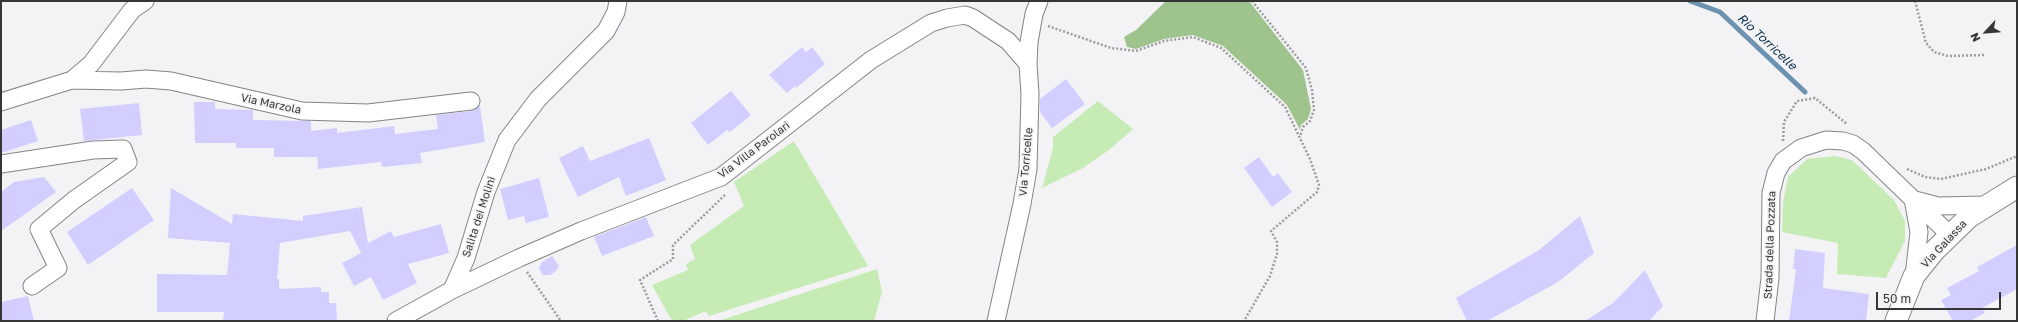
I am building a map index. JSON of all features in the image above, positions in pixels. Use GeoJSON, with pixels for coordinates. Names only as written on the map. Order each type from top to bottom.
{"type":"FeatureCollection","features":[{"type":"Feature","properties":{"kind":"main road","name":"Via Galassa"},"geometry":{"type":"LineString","coordinates":[[1896,321],[1914,276],[1950,234],[1988,204],[2017,187]]}},
{"type":"Feature","properties":{"kind":"street","name":"Salita dei Molini"},"geometry":{"type":"LineString","coordinates":[[452,290],[466,258],[486,192],[507,140],[538,99],[606,31],[616,12],[618,1]]}},
{"type":"Feature","properties":{"kind":"street","name":"Via Torricelle"},"geometry":{"type":"LineString","coordinates":[[996,321],[1022,204],[1028,169],[1030,94],[1028,64],[1029,42],[1034,14],[1039,1]]}},
{"type":"Feature","properties":{"kind":"street","name":"Via Marzola"},"geometry":{"type":"LineString","coordinates":[[72,80],[91,64],[136,4]]}},
{"type":"Feature","properties":{"kind":"street","name":"Via Villa Parolari"},"geometry":{"type":"LineString","coordinates":[[452,290],[519,258],[581,231],[721,177],[871,60],[931,23],[948,18],[964,8],[973,18],[1008,42],[1028,64]]}},
{"type":"Feature","properties":{"kind":"street","name":"Via Marzola"},"geometry":{"type":"LineString","coordinates":[[1,102],[72,80],[121,81],[146,79],[171,81],[302,111],[368,113],[471,101]]}},
{"type":"Feature","properties":{"kind":"street","name":"Strada della Pozzata"},"geometry":{"type":"LineString","coordinates":[[1765,321],[1770,278],[1771,193],[1776,173],[1783,161],[1801,148],[1826,140],[1843,141],[1863,151],[1950,234]]}},
{"type":"Feature","properties":{"kind":"street"},"geometry":{"type":"LineString","coordinates":[[1,164],[93,150],[123,149],[128,162],[74,200],[39,229],[58,268],[32,286]]}},
{"type":"Feature","properties":{"kind":"street"},"geometry":{"type":"LineString","coordinates":[[1913,199],[1919,232],[1914,276]]}},
{"type":"Feature","properties":{"kind":"street","name":"Strada della Pozzata"},"geometry":{"type":"LineString","coordinates":[[1913,199],[1938,206],[1988,204]]}},
{"type":"Feature","properties":{"kind":"street"},"geometry":{"type":"LineString","coordinates":[[396,321],[452,290]]}},
{"type":"Feature","properties":{"kind":"path"},"geometry":{"type":"LineString","coordinates":[[1252,1],[1306,68],[1312,90],[1314,110],[1310,121],[1303,126],[1300,137]]}},
{"type":"Feature","properties":{"kind":"path"},"geometry":{"type":"LineString","coordinates":[[1915,1],[1926,43],[1934,52],[1948,56],[1985,55]]}},
{"type":"Feature","properties":{"kind":"path"},"geometry":{"type":"LineString","coordinates":[[1032,23],[1043,24],[1111,48],[1136,51],[1164,41],[1193,37],[1221,48],[1285,107],[1300,137],[1319,185],[1317,192],[1271,231],[1277,242],[1277,254],[1270,276],[1244,321]]}},
{"type":"Feature","properties":{"kind":"path"},"geometry":{"type":"LineString","coordinates":[[1901,164],[1924,177],[1941,179],[1986,169],[2017,156]]}},
{"type":"Feature","properties":{"kind":"path"},"geometry":{"type":"LineString","coordinates":[[658,321],[640,280],[673,259],[673,246],[730,190],[721,177]]}},
{"type":"Feature","properties":{"kind":"path"},"geometry":{"type":"LineString","coordinates":[[519,258],[522,266],[561,321]]}},
{"type":"Feature","properties":{"kind":"green space"},"geometry":{"type":"Polygon","coordinates":[[[1166,1],[1249,1],[1303,70],[1311,109],[1308,119],[1301,125],[1300,130],[1287,105],[1223,46],[1193,35],[1164,39],[1136,49],[1127,47],[1124,37],[1136,30],[1166,1]]]}},
{"type":"Feature","properties":{"kind":"green space"},"geometry":{"type":"Polygon","coordinates":[[[1098,101],[1133,129],[1109,150],[1083,168],[1042,188],[1053,148],[1053,137],[1098,101]]]}},
{"type":"Feature","properties":{"kind":"green space"},"geometry":{"type":"Polygon","coordinates":[[[794,141],[868,266],[709,316],[706,311],[683,321],[672,321],[652,285],[688,270],[686,264],[695,259],[690,245],[744,206],[734,182],[794,141]]]}},
{"type":"Feature","properties":{"kind":"green space"},"geometry":{"type":"Polygon","coordinates":[[[1835,156],[1852,160],[1894,200],[1905,221],[1905,241],[1886,278],[1837,274],[1838,243],[1782,232],[1783,202],[1788,177],[1807,159],[1835,156]]]}},
{"type":"Feature","properties":{"kind":"green space"},"geometry":{"type":"Polygon","coordinates":[[[877,269],[882,292],[874,321],[718,321],[877,269]]]}},
{"type":"Feature","properties":{"kind":"building"},"geometry":{"type":"Polygon","coordinates":[[[802,47],[806,52],[812,47],[825,64],[796,88],[795,86],[787,93],[769,75],[802,47]]]}},
{"type":"Feature","properties":{"kind":"building"},"geometry":{"type":"Polygon","coordinates":[[[1066,79],[1085,104],[1052,128],[1040,112],[1040,99],[1066,79]]]}},
{"type":"Feature","properties":{"kind":"building"},"geometry":{"type":"Polygon","coordinates":[[[731,91],[751,115],[730,132],[727,130],[708,145],[691,123],[731,91]]]}},
{"type":"Feature","properties":{"kind":"building"},"geometry":{"type":"Polygon","coordinates":[[[194,102],[215,102],[215,109],[253,110],[253,120],[311,121],[311,131],[337,128],[337,133],[394,126],[395,134],[438,129],[436,115],[472,111],[480,106],[485,142],[420,153],[422,163],[382,167],[381,162],[318,169],[317,157],[274,157],[274,148],[236,148],[236,143],[195,143],[194,102]]]}},
{"type":"Feature","properties":{"kind":"building"},"geometry":{"type":"Polygon","coordinates":[[[139,103],[142,135],[84,141],[80,109],[139,103]]]}},
{"type":"Feature","properties":{"kind":"building"},"geometry":{"type":"Polygon","coordinates":[[[31,120],[38,141],[1,153],[1,130],[31,120]]]}},
{"type":"Feature","properties":{"kind":"building"},"geometry":{"type":"Polygon","coordinates":[[[649,138],[666,180],[626,196],[619,177],[578,197],[559,158],[583,146],[590,161],[649,138]]]}},
{"type":"Feature","properties":{"kind":"building"},"geometry":{"type":"Polygon","coordinates":[[[1259,157],[1273,177],[1278,173],[1292,192],[1272,207],[1244,168],[1259,157]]]}},
{"type":"Feature","properties":{"kind":"building"},"geometry":{"type":"Polygon","coordinates":[[[44,177],[56,192],[1,231],[1,192],[14,182],[44,177]]]}},
{"type":"Feature","properties":{"kind":"building"},"geometry":{"type":"Polygon","coordinates":[[[539,178],[549,217],[526,223],[524,216],[508,220],[500,189],[539,178]]]}},
{"type":"Feature","properties":{"kind":"building"},"geometry":{"type":"Polygon","coordinates":[[[132,188],[154,220],[88,265],[67,232],[132,188]]]}},
{"type":"Feature","properties":{"kind":"building"},"geometry":{"type":"Polygon","coordinates":[[[171,188],[232,224],[233,214],[303,221],[303,216],[362,207],[368,243],[391,231],[394,237],[441,224],[449,253],[408,264],[417,283],[383,300],[371,277],[354,286],[342,263],[361,253],[350,231],[280,243],[277,279],[279,279],[279,289],[321,287],[321,292],[329,292],[329,303],[336,303],[337,321],[223,321],[224,312],[157,312],[157,274],[227,275],[230,243],[168,238],[171,188]]]}},
{"type":"Feature","properties":{"kind":"building"},"geometry":{"type":"Polygon","coordinates":[[[1580,216],[1594,253],[1558,282],[1487,321],[1467,321],[1456,298],[1539,250],[1580,216]]]}},
{"type":"Feature","properties":{"kind":"building"},"geometry":{"type":"Polygon","coordinates":[[[646,217],[654,236],[602,256],[594,237],[646,217]]]}},
{"type":"Feature","properties":{"kind":"building"},"geometry":{"type":"Polygon","coordinates":[[[2017,245],[2017,289],[1982,308],[1985,313],[1970,321],[1953,321],[1941,300],[1951,295],[1947,288],[1979,271],[1977,267],[2017,245]]]}},
{"type":"Feature","properties":{"kind":"building"},"geometry":{"type":"Polygon","coordinates":[[[1795,249],[1825,253],[1823,288],[1869,294],[1866,321],[1789,321],[1796,269],[1793,269],[1795,249]]]}},
{"type":"Feature","properties":{"kind":"building"},"geometry":{"type":"Polygon","coordinates":[[[552,256],[559,266],[556,271],[550,275],[543,275],[539,268],[542,262],[552,256]]]}},
{"type":"Feature","properties":{"kind":"building"},"geometry":{"type":"Polygon","coordinates":[[[1645,270],[1663,306],[1649,321],[1585,321],[1613,303],[1645,270]]]}},
{"type":"Feature","properties":{"kind":"building"},"geometry":{"type":"Polygon","coordinates":[[[28,296],[34,321],[1,321],[1,302],[28,296]]]}},
{"type":"Feature","properties":{"kind":"waterway","name":"Rio Torricelle"},"geometry":{"type":"LineString","coordinates":[[1690,1],[1720,12],[1805,92]]}}]}
